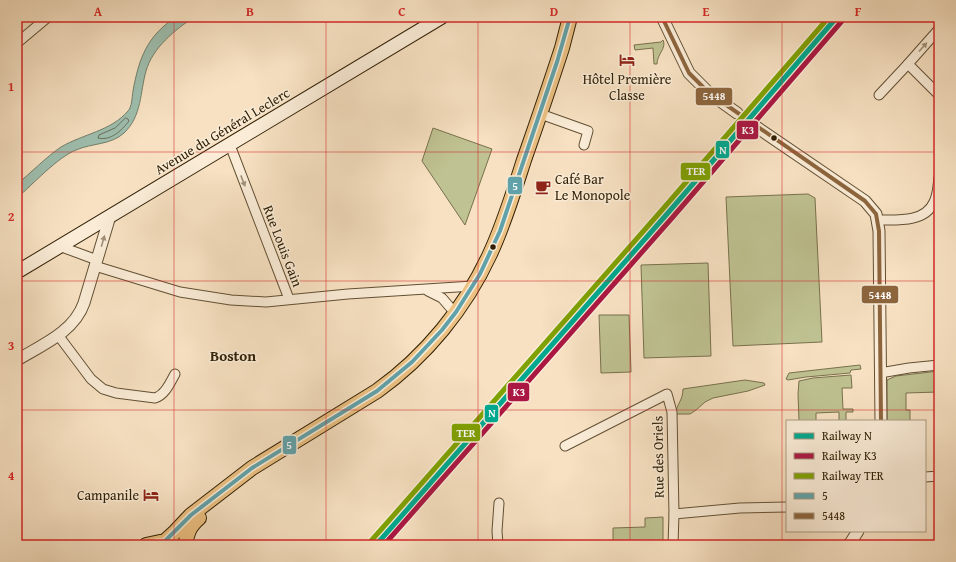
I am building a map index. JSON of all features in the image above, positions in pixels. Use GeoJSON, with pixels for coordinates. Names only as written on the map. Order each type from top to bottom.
{"type":"FeatureCollection","features":[{"type":"Feature","properties":{"kind":"main road","name":"Avenue du Général Leclerc"},"geometry":{"type":"LineString","coordinates":[[17,272],[442,17]]}},
{"type":"Feature","properties":{"kind":"main road"},"geometry":{"type":"LineString","coordinates":[[146,545],[156,542],[169,543],[174,533],[191,515],[252,468],[377,391],[395,378],[429,346],[455,313],[491,251],[506,212],[562,48],[570,17]]}},
{"type":"Feature","properties":{"kind":"main road"},"geometry":{"type":"LineString","coordinates":[[186,545],[188,532],[196,521],[272,463],[396,385],[428,356],[448,333],[474,298],[498,252],[511,219],[570,44],[576,17]]}},
{"type":"Feature","properties":{"kind":"street"},"geometry":{"type":"LineString","coordinates":[[17,43],[48,17]]}},
{"type":"Feature","properties":{"kind":"street"},"geometry":{"type":"LineString","coordinates":[[662,17],[690,73],[709,93],[737,113]]}},
{"type":"Feature","properties":{"kind":"street"},"geometry":{"type":"LineString","coordinates":[[879,95],[939,29]]}},
{"type":"Feature","properties":{"kind":"street"},"geometry":{"type":"LineString","coordinates":[[908,64],[939,95]]}},
{"type":"Feature","properties":{"kind":"street"},"geometry":{"type":"LineString","coordinates":[[546,116],[588,131],[584,145]]}},
{"type":"Feature","properties":{"kind":"street"},"geometry":{"type":"LineString","coordinates":[[752,124],[865,201],[873,209],[878,220],[881,420]]}},
{"type":"Feature","properties":{"kind":"street","name":"Rue Louis Gain"},"geometry":{"type":"LineString","coordinates":[[230,145],[289,300],[472,286]]}},
{"type":"Feature","properties":{"kind":"street"},"geometry":{"type":"LineString","coordinates":[[878,220],[916,217],[925,212],[934,202],[939,177]]}},
{"type":"Feature","properties":{"kind":"street"},"geometry":{"type":"LineString","coordinates":[[17,360],[70,326],[82,309],[110,216]]}},
{"type":"Feature","properties":{"kind":"street"},"geometry":{"type":"LineString","coordinates":[[59,246],[96,263],[180,292],[232,300],[266,302],[289,300]]}},
{"type":"Feature","properties":{"kind":"street","name":"Rue Louis Gain"},"geometry":{"type":"LineString","coordinates":[[422,290],[431,292],[442,298],[455,313]]}},
{"type":"Feature","properties":{"kind":"street"},"geometry":{"type":"LineString","coordinates":[[58,335],[91,379],[108,391],[155,398],[160,396],[166,389],[175,374]]}},
{"type":"Feature","properties":{"kind":"street"},"geometry":{"type":"LineString","coordinates":[[880,374],[909,368],[939,365]]}},
{"type":"Feature","properties":{"kind":"street","name":"Rue des Oriels"},"geometry":{"type":"LineString","coordinates":[[565,446],[667,394],[672,412],[674,514],[673,545]]}},
{"type":"Feature","properties":{"kind":"street"},"geometry":{"type":"LineString","coordinates":[[926,477],[939,476]]}},
{"type":"Feature","properties":{"kind":"street"},"geometry":{"type":"LineString","coordinates":[[498,545],[497,526],[499,503]]}},
{"type":"Feature","properties":{"kind":"street","name":"Rue des Oriels"},"geometry":{"type":"LineString","coordinates":[[674,514],[740,508],[786,507]]}},
{"type":"Feature","properties":{"kind":"street"},"geometry":{"type":"LineString","coordinates":[[849,545],[857,532]]}},
{"type":"Feature","properties":{"kind":"green space"},"geometry":{"type":"Polygon","coordinates":[[[663,40],[664,46],[658,57],[657,64],[654,64],[653,48],[635,50],[634,45],[661,42],[663,40]]]}},
{"type":"Feature","properties":{"kind":"green space"},"geometry":{"type":"Polygon","coordinates":[[[433,128],[492,149],[465,225],[422,161],[433,128]]]}},
{"type":"Feature","properties":{"kind":"green space"},"geometry":{"type":"Polygon","coordinates":[[[808,194],[815,198],[822,342],[733,346],[726,197],[808,194]]]}},
{"type":"Feature","properties":{"kind":"green space"},"geometry":{"type":"Polygon","coordinates":[[[708,263],[711,356],[644,358],[641,265],[708,263]]]}},
{"type":"Feature","properties":{"kind":"green space"},"geometry":{"type":"Polygon","coordinates":[[[599,315],[629,315],[631,372],[601,373],[599,315]]]}},
{"type":"Feature","properties":{"kind":"green space"},"geometry":{"type":"Polygon","coordinates":[[[860,365],[861,369],[851,370],[850,373],[786,379],[789,373],[860,365]]]}},
{"type":"Feature","properties":{"kind":"green space"},"geometry":{"type":"Polygon","coordinates":[[[939,371],[939,392],[906,393],[906,410],[910,410],[910,420],[887,420],[887,380],[896,376],[939,371]]]}},
{"type":"Feature","properties":{"kind":"green space"},"geometry":{"type":"Polygon","coordinates":[[[851,375],[852,388],[842,388],[843,409],[853,409],[853,412],[846,412],[846,420],[839,420],[839,412],[816,413],[816,420],[799,420],[799,381],[813,378],[851,375]]]}},
{"type":"Feature","properties":{"kind":"green space"},"geometry":{"type":"Polygon","coordinates":[[[745,380],[764,383],[765,385],[748,391],[713,398],[705,402],[690,414],[675,414],[683,389],[745,380]]]}},
{"type":"Feature","properties":{"kind":"green space"},"geometry":{"type":"Polygon","coordinates":[[[663,517],[663,545],[613,545],[613,528],[645,527],[645,518],[663,517]]]}},
{"type":"Feature","properties":{"kind":"water"},"geometry":{"type":"Polygon","coordinates":[[[176,17],[194,17],[172,33],[159,47],[149,62],[144,79],[140,104],[134,119],[124,133],[113,140],[69,153],[61,158],[17,198],[17,184],[55,151],[69,143],[105,128],[121,118],[128,111],[131,104],[138,68],[146,49],[158,32],[176,17]]]}},
{"type":"Feature","properties":{"kind":"tunnel"},"geometry":{"type":"LineString","coordinates":[[737,113],[752,124]]}},
{"type":"Feature","properties":{"kind":"rail line","name":"TER"},"geometry":{"type":"LineString","coordinates":[[371,541],[662,210],[829,17]]}},
{"type":"Feature","properties":{"kind":"rail line","name":"N"},"geometry":{"type":"LineString","coordinates":[[376,545],[667,214],[837,17]]}},
{"type":"Feature","properties":{"kind":"rail line","name":"K3"},"geometry":{"type":"LineString","coordinates":[[384,545],[672,218],[842,21]]}},
{"type":"Feature","properties":{"kind":"transit line","name":"5"},"geometry":{"type":"LineString","coordinates":[[146,545],[156,542],[164,542],[191,515],[252,468],[377,391],[412,362],[442,330],[456,312],[480,274],[500,231],[557,62],[570,17]]}},
{"type":"Feature","properties":{"kind":"transit line","name":"5448"},"geometry":{"type":"LineString","coordinates":[[662,17],[689,73],[709,93],[865,201],[876,214],[879,231],[881,420]]}},
{"type":"Feature","properties":{"kind":"place","name":"Hôtel Première Classe"},"geometry":{"type":"Point","coordinates":[627,60]}},
{"type":"Feature","properties":{"kind":"place","name":"Café Bar Le Monopole"},"geometry":{"type":"Point","coordinates":[543,187]}},
{"type":"Feature","properties":{"kind":"place","name":"Campanile"},"geometry":{"type":"Point","coordinates":[151,495]}},
{"type":"Feature","properties":{"kind":"district","name":"Boston"},"geometry":{"type":"Point","coordinates":[233,356]}}]}
